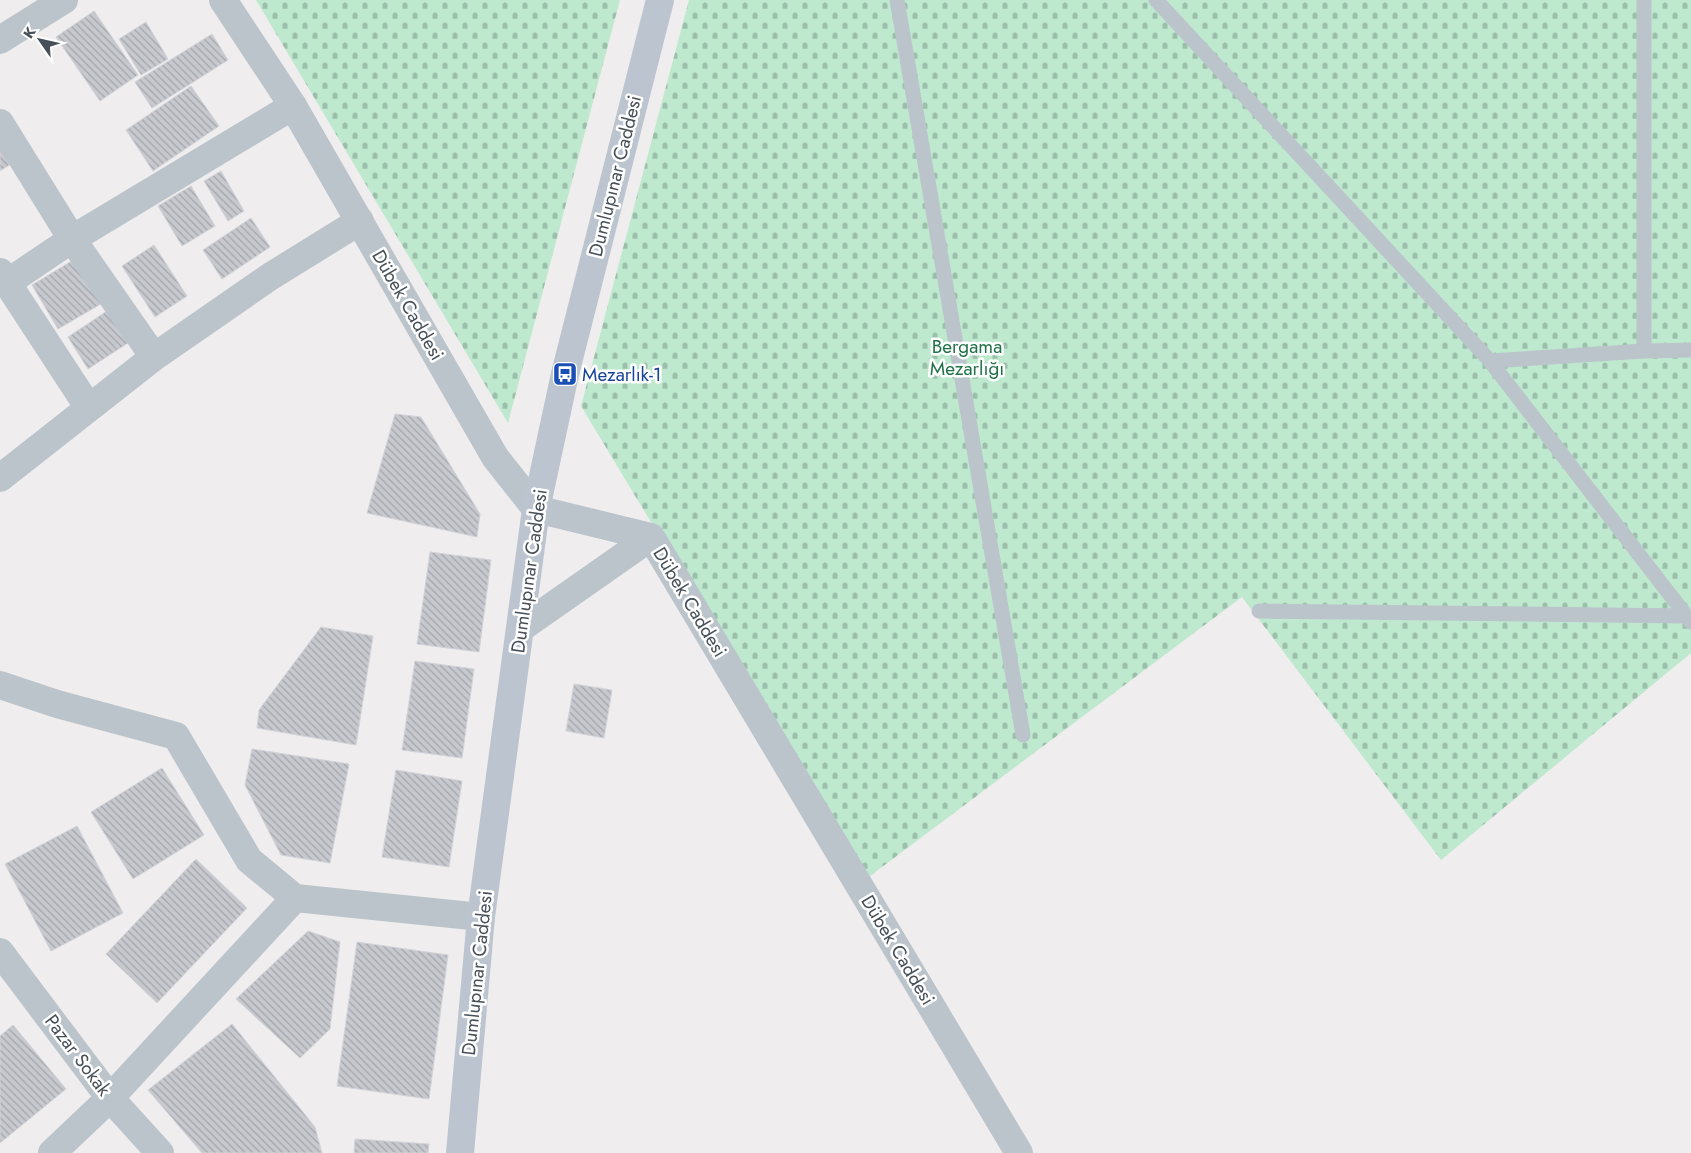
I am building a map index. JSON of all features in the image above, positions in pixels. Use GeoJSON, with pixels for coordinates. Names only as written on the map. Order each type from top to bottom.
{"type":"FeatureCollection","features":[{"type":"Feature","properties":{"kind":"main road","name":"Dumlupınar Caddesi"},"geometry":{"type":"LineString","coordinates":[[460,1153],[481,918],[536,509],[565,374],[660,0]]}},
{"type":"Feature","properties":{"kind":"street"},"geometry":{"type":"LineString","coordinates":[[0,40],[64,0]]}},
{"type":"Feature","properties":{"kind":"street","name":"Dübek Caddesi"},"geometry":{"type":"LineString","coordinates":[[223,0],[293,106],[495,457],[536,509],[651,537],[1019,1153]]}},
{"type":"Feature","properties":{"kind":"street"},"geometry":{"type":"LineString","coordinates":[[89,408],[4,277],[72,239],[293,106]]}},
{"type":"Feature","properties":{"kind":"street"},"geometry":{"type":"LineString","coordinates":[[0,123],[72,239],[154,357]]}},
{"type":"Feature","properties":{"kind":"street"},"geometry":{"type":"LineString","coordinates":[[0,478],[154,357],[271,276],[360,221]]}},
{"type":"Feature","properties":{"kind":"street"},"geometry":{"type":"LineString","coordinates":[[521,628],[651,537]]}},
{"type":"Feature","properties":{"kind":"street"},"geometry":{"type":"LineString","coordinates":[[0,684],[57,704],[176,736],[249,860],[296,898],[481,918]]}},
{"type":"Feature","properties":{"kind":"street"},"geometry":{"type":"LineString","coordinates":[[52,1153],[110,1098],[296,898]]}},
{"type":"Feature","properties":{"kind":"street","name":"Pazar Sokak"},"geometry":{"type":"LineString","coordinates":[[0,952],[110,1098],[160,1153]]}},
{"type":"Feature","properties":{"kind":"lane"},"geometry":{"type":"LineString","coordinates":[[897,0],[1023,735]]}},
{"type":"Feature","properties":{"kind":"lane"},"geometry":{"type":"LineString","coordinates":[[1156,0],[1490,360],[1689,619]]}},
{"type":"Feature","properties":{"kind":"lane"},"geometry":{"type":"LineString","coordinates":[[1644,0],[1644,351]]}},
{"type":"Feature","properties":{"kind":"lane"},"geometry":{"type":"LineString","coordinates":[[1490,360],[1691,350]]}},
{"type":"Feature","properties":{"kind":"lane"},"geometry":{"type":"LineString","coordinates":[[1259,611],[1689,619]]}},
{"type":"Feature","properties":{"kind":"green space"},"geometry":{"type":"Polygon","coordinates":[[[256,0],[620,0],[508,423],[256,0]]]}},
{"type":"Feature","properties":{"kind":"green space","name":"Bergama Mezarlığı"},"geometry":{"type":"Polygon","coordinates":[[[689,0],[1691,0],[1691,653],[1441,860],[1242,597],[866,879],[581,406],[689,0]]]}},
{"type":"Feature","properties":{"kind":"building"},"geometry":{"type":"Polygon","coordinates":[[[94,11],[138,75],[100,101],[56,37],[94,11]]]}},
{"type":"Feature","properties":{"kind":"building"},"geometry":{"type":"Polygon","coordinates":[[[146,22],[168,59],[141,75],[119,39],[146,22]]]}},
{"type":"Feature","properties":{"kind":"building"},"geometry":{"type":"Polygon","coordinates":[[[212,34],[228,60],[152,108],[135,82],[212,34]]]}},
{"type":"Feature","properties":{"kind":"building"},"geometry":{"type":"Polygon","coordinates":[[[191,86],[219,126],[153,171],[126,130],[191,86]]]}},
{"type":"Feature","properties":{"kind":"building"},"geometry":{"type":"Polygon","coordinates":[[[0,146],[11,164],[0,171],[0,146]]]}},
{"type":"Feature","properties":{"kind":"building"},"geometry":{"type":"Polygon","coordinates":[[[221,171],[244,211],[228,221],[204,181],[221,171]]]}},
{"type":"Feature","properties":{"kind":"building"},"geometry":{"type":"Polygon","coordinates":[[[191,186],[215,226],[182,246],[158,206],[191,186]]]}},
{"type":"Feature","properties":{"kind":"building"},"geometry":{"type":"Polygon","coordinates":[[[251,218],[270,247],[222,279],[203,250],[251,218]]]}},
{"type":"Feature","properties":{"kind":"building"},"geometry":{"type":"Polygon","coordinates":[[[154,245],[187,296],[155,317],[122,266],[154,245]]]}},
{"type":"Feature","properties":{"kind":"building"},"geometry":{"type":"Polygon","coordinates":[[[80,256],[106,301],[58,329],[32,285],[80,256]]]}},
{"type":"Feature","properties":{"kind":"building"},"geometry":{"type":"Polygon","coordinates":[[[110,309],[131,341],[88,369],[68,337],[110,309]]]}},
{"type":"Feature","properties":{"kind":"building"},"geometry":{"type":"Polygon","coordinates":[[[395,414],[421,417],[480,514],[477,537],[367,513],[395,414]]]}},
{"type":"Feature","properties":{"kind":"building"},"geometry":{"type":"Polygon","coordinates":[[[430,552],[491,560],[479,652],[417,644],[430,552]]]}},
{"type":"Feature","properties":{"kind":"building"},"geometry":{"type":"Polygon","coordinates":[[[321,627],[373,636],[356,745],[257,728],[259,710],[321,627]]]}},
{"type":"Feature","properties":{"kind":"building"},"geometry":{"type":"Polygon","coordinates":[[[415,661],[474,669],[462,758],[402,750],[415,661]]]}},
{"type":"Feature","properties":{"kind":"building"},"geometry":{"type":"Polygon","coordinates":[[[574,684],[612,690],[604,738],[566,731],[574,684]]]}},
{"type":"Feature","properties":{"kind":"building"},"geometry":{"type":"Polygon","coordinates":[[[252,749],[349,764],[330,863],[281,855],[245,785],[252,749]]]}},
{"type":"Feature","properties":{"kind":"building"},"geometry":{"type":"Polygon","coordinates":[[[162,768],[204,835],[133,879],[91,812],[162,768]]]}},
{"type":"Feature","properties":{"kind":"building"},"geometry":{"type":"Polygon","coordinates":[[[396,770],[462,781],[449,867],[382,857],[396,770]]]}},
{"type":"Feature","properties":{"kind":"building"},"geometry":{"type":"Polygon","coordinates":[[[77,826],[123,913],[51,951],[5,864],[77,826]]]}},
{"type":"Feature","properties":{"kind":"building"},"geometry":{"type":"Polygon","coordinates":[[[196,859],[247,908],[157,1003],[106,954],[196,859]]]}},
{"type":"Feature","properties":{"kind":"building"},"geometry":{"type":"Polygon","coordinates":[[[308,931],[340,942],[330,1029],[300,1058],[236,999],[308,931]]]}},
{"type":"Feature","properties":{"kind":"building"},"geometry":{"type":"Polygon","coordinates":[[[357,942],[448,955],[429,1099],[337,1086],[357,942]]]}},
{"type":"Feature","properties":{"kind":"building"},"geometry":{"type":"Polygon","coordinates":[[[232,1024],[315,1127],[322,1153],[202,1153],[148,1090],[232,1024]]]}},
{"type":"Feature","properties":{"kind":"building"},"geometry":{"type":"Polygon","coordinates":[[[13,1025],[66,1089],[0,1143],[0,1036],[13,1025]]]}},
{"type":"Feature","properties":{"kind":"building"},"geometry":{"type":"Polygon","coordinates":[[[355,1139],[429,1144],[428,1153],[354,1153],[355,1139]]]}},
{"type":"Feature","properties":{"kind":"place","name":"Mezarlık-1"},"geometry":{"type":"Point","coordinates":[565,374]}}]}
